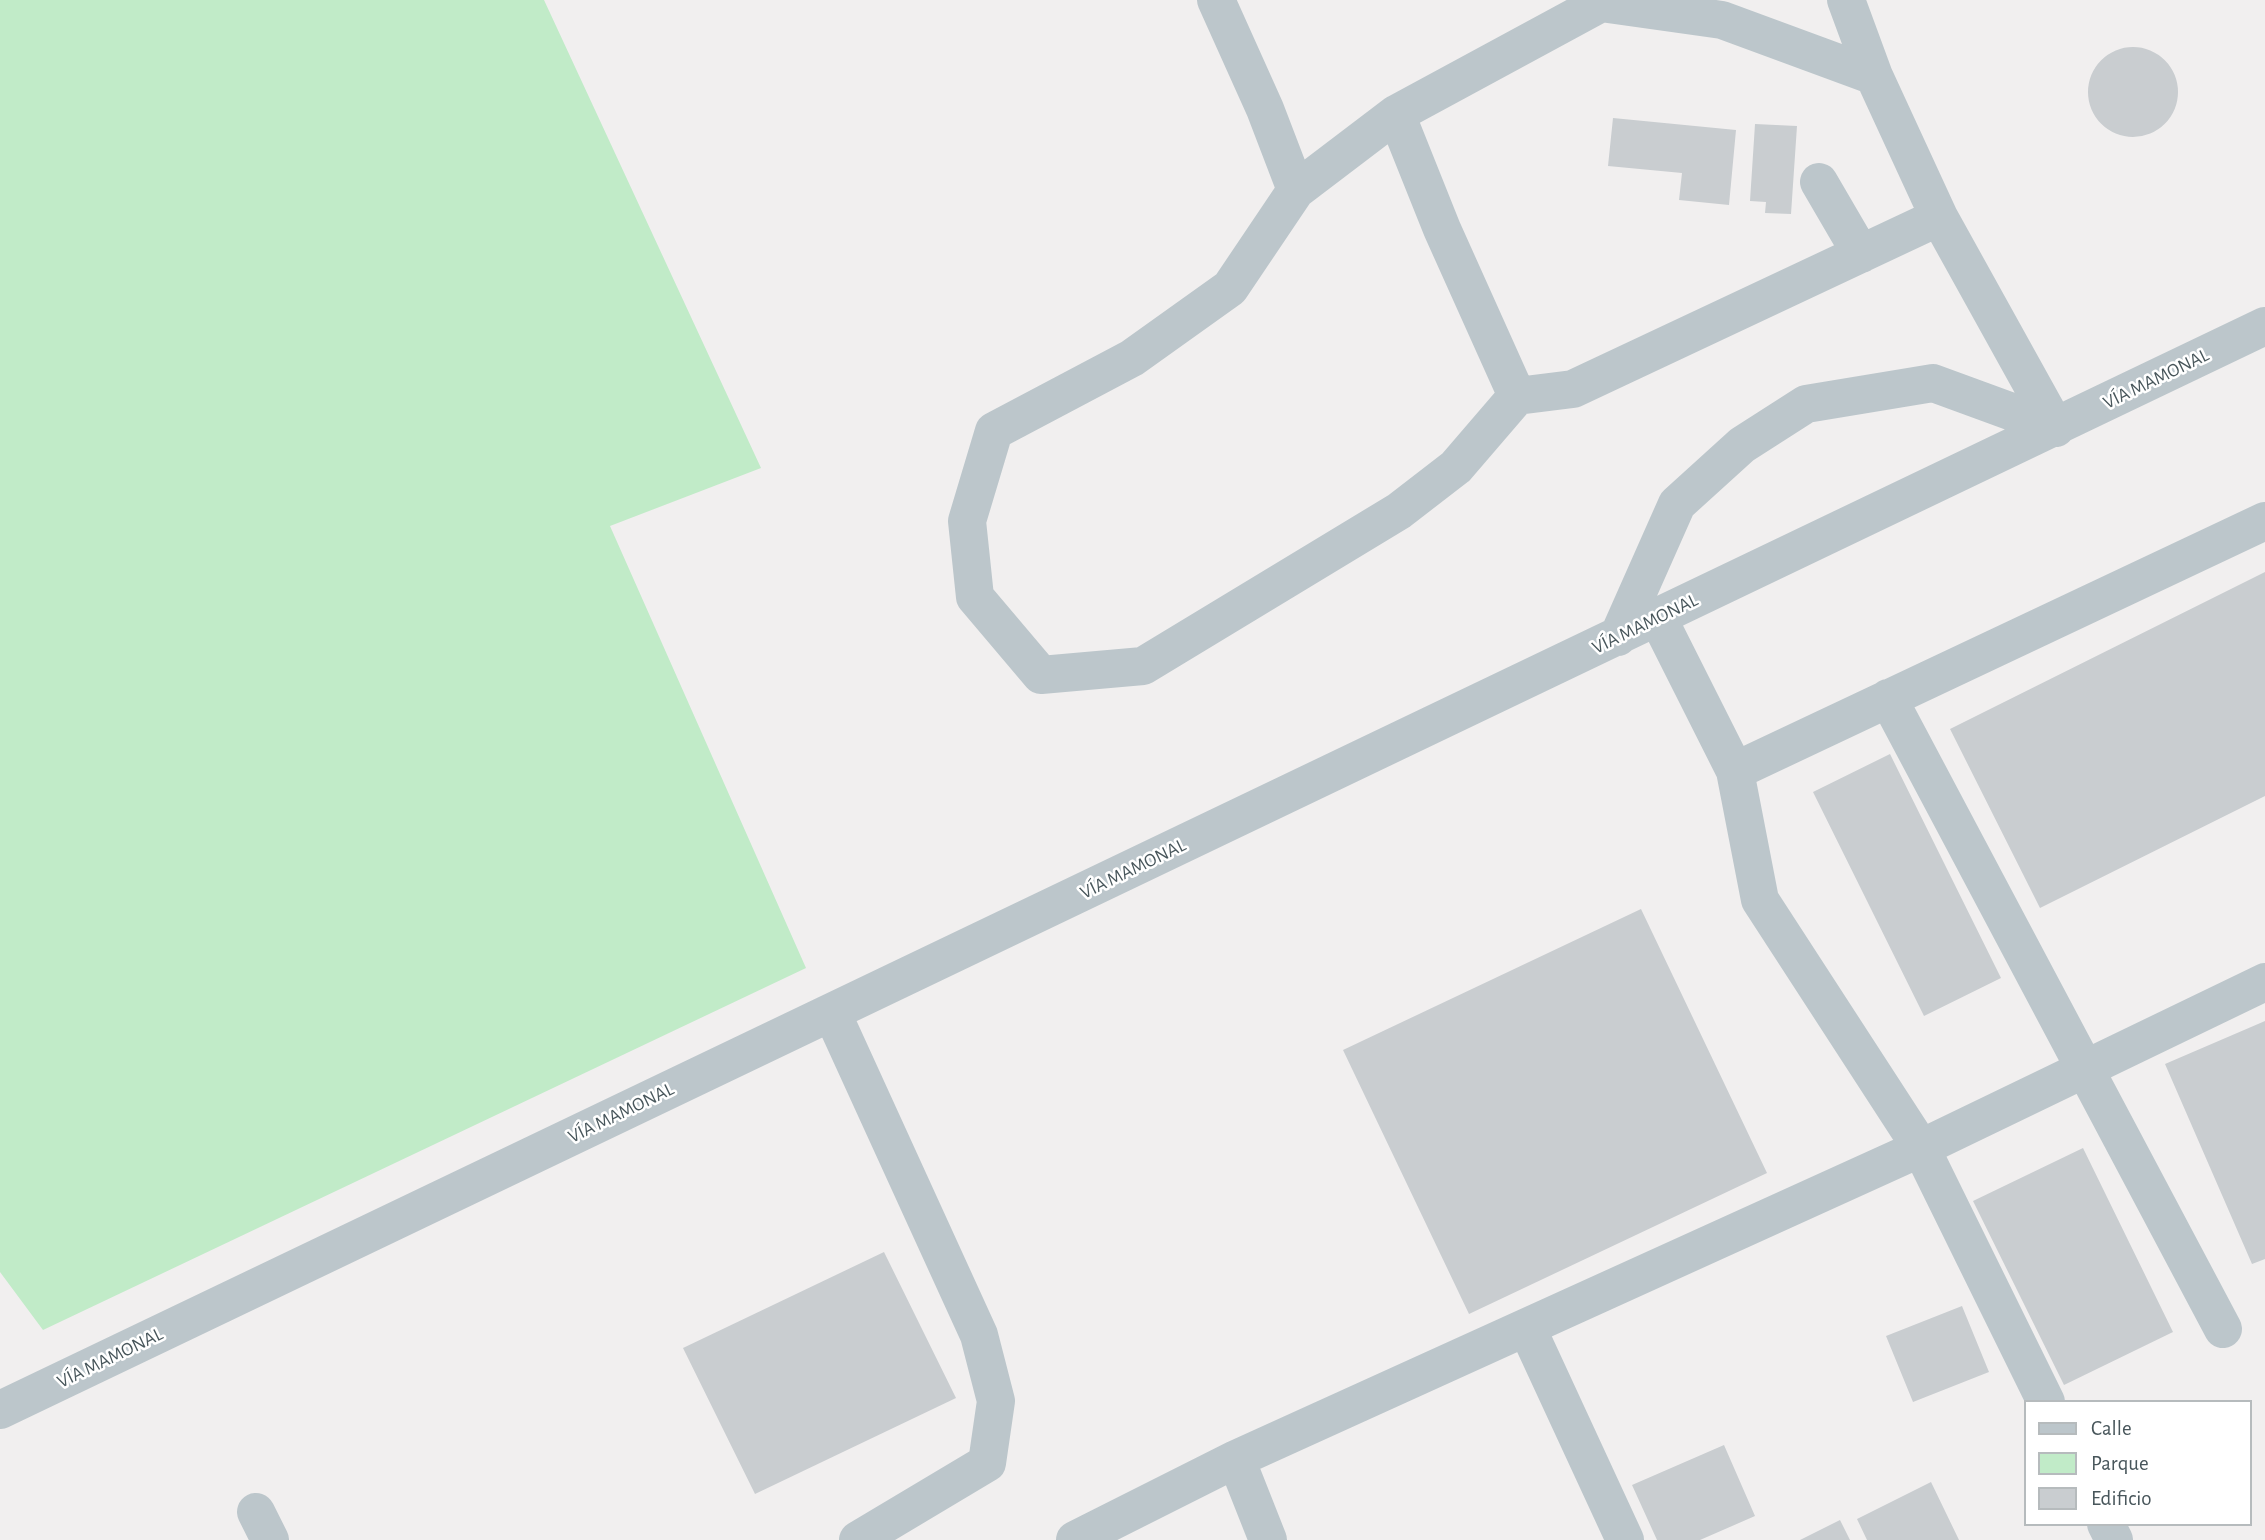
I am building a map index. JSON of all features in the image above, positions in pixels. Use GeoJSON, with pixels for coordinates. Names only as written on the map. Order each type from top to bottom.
{"type":"FeatureCollection","features":[{"type":"Feature","properties":{"kind":"street"},"geometry":{"type":"LineString","coordinates":[[1216,0],[1265,108],[1296,190]]}},
{"type":"Feature","properties":{"kind":"street"},"geometry":{"type":"LineString","coordinates":[[1846,0],[1874,76],[1939,216],[2056,428]]}},
{"type":"Feature","properties":{"kind":"street"},"geometry":{"type":"LineString","coordinates":[[1874,76],[1736,10],[1600,1],[1396,114],[1296,190],[1230,288],[1132,358],[994,431],[967,521],[975,597],[1041,675],[1143,666],[1399,511],[1456,467],[1517,396],[1573,389],[1939,216]]}},
{"type":"Feature","properties":{"kind":"street"},"geometry":{"type":"LineString","coordinates":[[1396,114],[1442,229],[1517,396]]}},
{"type":"Feature","properties":{"kind":"street"},"geometry":{"type":"LineString","coordinates":[[1819,182],[1861,254]]}},
{"type":"Feature","properties":{"kind":"street","name":"VÍA MAMONAL"},"geometry":{"type":"LineString","coordinates":[[0,1410],[2265,326]]}},
{"type":"Feature","properties":{"kind":"street"},"geometry":{"type":"LineString","coordinates":[[1618,637],[1677,503],[1742,444],[1806,404],[1933,383],[2056,428]]}},
{"type":"Feature","properties":{"kind":"street"},"geometry":{"type":"LineString","coordinates":[[1735,771],[2265,521]]}},
{"type":"Feature","properties":{"kind":"street"},"geometry":{"type":"LineString","coordinates":[[1658,618],[1735,771],[1760,900],[1922,1148],[2045,1400]]}},
{"type":"Feature","properties":{"kind":"street"},"geometry":{"type":"LineString","coordinates":[[1888,698],[2222,1329]]}},
{"type":"Feature","properties":{"kind":"street"},"geometry":{"type":"LineString","coordinates":[[1075,1540],[1236,1459],[1922,1148],[2265,982]]}},
{"type":"Feature","properties":{"kind":"street"},"geometry":{"type":"LineString","coordinates":[[832,1013],[979,1335],[996,1401],[986,1463],[858,1540]]}},
{"type":"Feature","properties":{"kind":"street"},"geometry":{"type":"LineString","coordinates":[[1528,1328],[1625,1540]]}},
{"type":"Feature","properties":{"kind":"street"},"geometry":{"type":"LineString","coordinates":[[1236,1459],[1268,1540]]}},
{"type":"Feature","properties":{"kind":"green space"},"geometry":{"type":"Polygon","coordinates":[[[0,0],[544,0],[761,468],[610,526],[806,968],[43,1330],[0,1272],[0,0]]]}},
{"type":"Feature","properties":{"kind":"building"},"geometry":{"type":"Polygon","coordinates":[[[2133,47],[2150,51],[2165,60],[2174,75],[2178,92],[2174,109],[2165,124],[2150,133],[2133,137],[2116,133],[2101,124],[2092,109],[2088,92],[2092,75],[2101,60],[2116,51],[2133,47]]]}},
{"type":"Feature","properties":{"kind":"building"},"geometry":{"type":"Polygon","coordinates":[[[1613,118],[1736,130],[1729,205],[1679,200],[1682,173],[1608,166],[1613,118]]]}},
{"type":"Feature","properties":{"kind":"building"},"geometry":{"type":"Polygon","coordinates":[[[1755,124],[1797,126],[1791,214],[1765,213],[1766,202],[1750,201],[1755,124]]]}},
{"type":"Feature","properties":{"kind":"building"},"geometry":{"type":"Polygon","coordinates":[[[2265,572],[2265,796],[2040,908],[1950,729],[2265,572]]]}},
{"type":"Feature","properties":{"kind":"building"},"geometry":{"type":"Polygon","coordinates":[[[1890,754],[2001,978],[1924,1016],[1813,792],[1890,754]]]}},
{"type":"Feature","properties":{"kind":"building"},"geometry":{"type":"Polygon","coordinates":[[[1641,909],[1767,1173],[1469,1314],[1343,1050],[1641,909]]]}},
{"type":"Feature","properties":{"kind":"building"},"geometry":{"type":"Polygon","coordinates":[[[2265,1021],[2265,1259],[2252,1264],[2165,1064],[2265,1021]]]}},
{"type":"Feature","properties":{"kind":"building"},"geometry":{"type":"Polygon","coordinates":[[[2083,1148],[2173,1332],[2064,1385],[1973,1201],[2083,1148]]]}},
{"type":"Feature","properties":{"kind":"building"},"geometry":{"type":"Polygon","coordinates":[[[884,1252],[956,1398],[755,1494],[683,1348],[884,1252]]]}},
{"type":"Feature","properties":{"kind":"building"},"geometry":{"type":"Polygon","coordinates":[[[1962,1306],[1989,1372],[1913,1402],[1886,1336],[1962,1306]]]}},
{"type":"Feature","properties":{"kind":"building"},"geometry":{"type":"Polygon","coordinates":[[[1724,1445],[1755,1516],[1700,1540],[1657,1540],[1632,1485],[1724,1445]]]}},
{"type":"Feature","properties":{"kind":"building"},"geometry":{"type":"Polygon","coordinates":[[[1931,1482],[1959,1540],[1867,1540],[1857,1519],[1931,1482]]]}},
{"type":"Feature","properties":{"kind":"building"},"geometry":{"type":"Polygon","coordinates":[[[1840,1520],[1850,1540],[1800,1540],[1840,1520]]]}}]}
